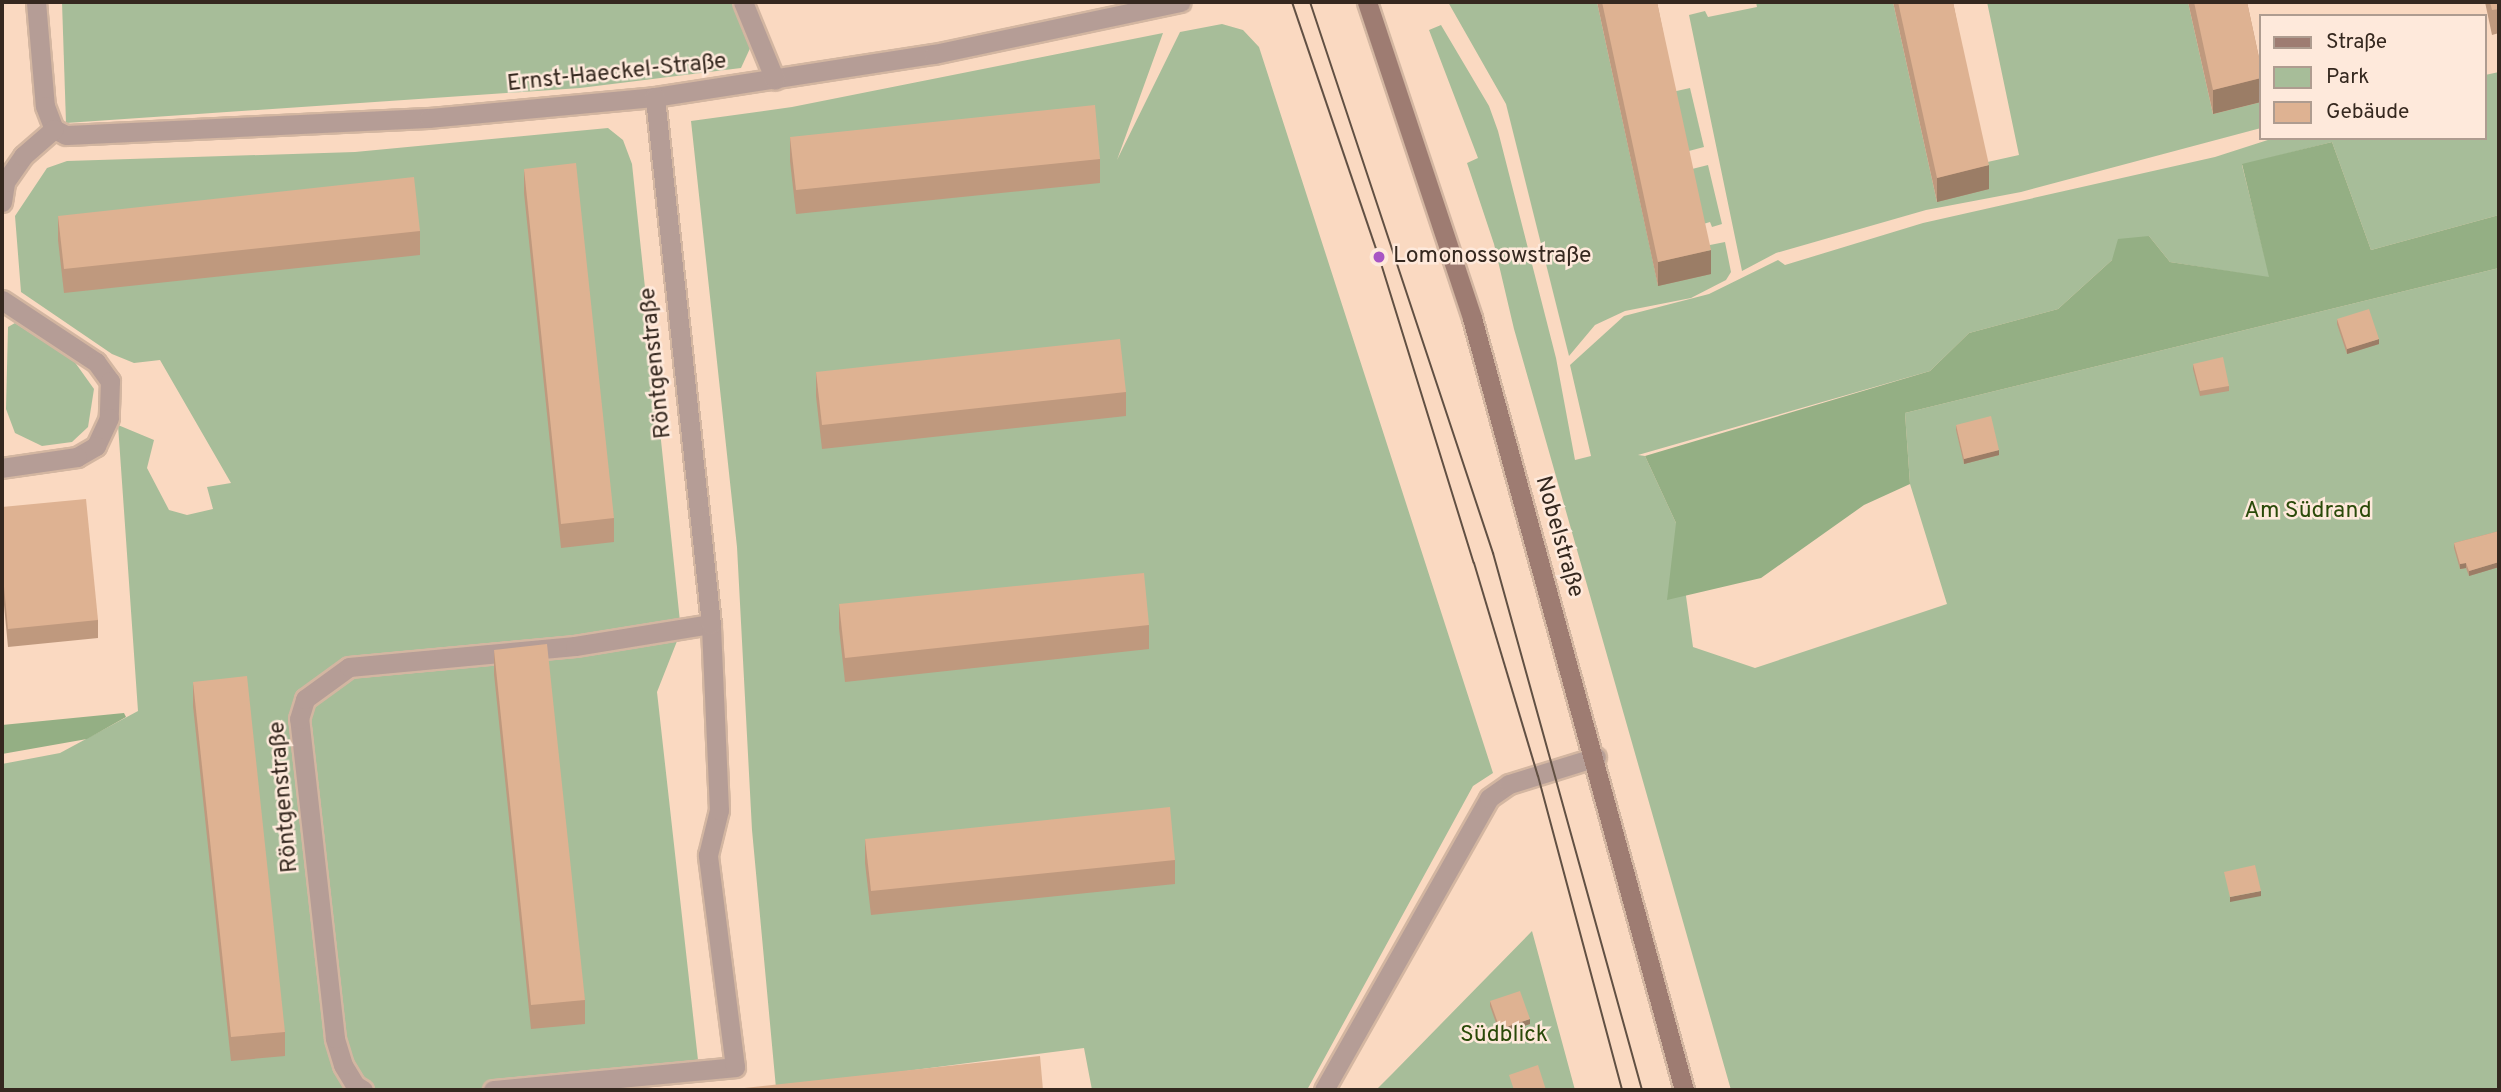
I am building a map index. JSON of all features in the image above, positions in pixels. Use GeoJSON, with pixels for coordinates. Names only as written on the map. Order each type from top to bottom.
{"type":"FeatureCollection","features":[{"type":"Feature","properties":{"kind":"main road","name":"Nobelstraße"},"geometry":{"type":"LineString","coordinates":[[1367,2],[1472,318],[1596,757],[1684,1090]]}},
{"type":"Feature","properties":{"kind":"street"},"geometry":{"type":"LineString","coordinates":[[2,202],[5,182],[17,165],[54,129],[45,106],[36,2]]}},
{"type":"Feature","properties":{"kind":"street"},"geometry":{"type":"LineString","coordinates":[[743,2],[775,80]]}},
{"type":"Feature","properties":{"kind":"street","name":"Ernst-Haeckel-Straße"},"geometry":{"type":"LineString","coordinates":[[54,129],[66,135],[97,135],[429,118],[655,97],[934,54],[1181,2]]}},
{"type":"Feature","properties":{"kind":"street","name":"Röntgenstraße"},"geometry":{"type":"LineString","coordinates":[[493,1090],[735,1067],[708,855],[719,810],[710,624],[655,97]]}},
{"type":"Feature","properties":{"kind":"street"},"geometry":{"type":"LineString","coordinates":[[2,300],[96,362],[110,381],[109,418],[96,446],[77,457],[2,468]]}},
{"type":"Feature","properties":{"kind":"street","name":"Röntgenstraße"},"geometry":{"type":"LineString","coordinates":[[363,1090],[355,1085],[343,1065],[335,1038],[299,719],[305,699],[349,667],[575,646],[710,624]]}},
{"type":"Feature","properties":{"kind":"street"},"geometry":{"type":"LineString","coordinates":[[1325,1090],[1489,798],[1509,784],[1596,757]]}},
{"type":"Feature","properties":{"kind":"green space"},"geometry":{"type":"Polygon","coordinates":[[[62,2],[731,2],[752,44],[741,68],[580,88],[66,123],[62,2]]]}},
{"type":"Feature","properties":{"kind":"green space"},"geometry":{"type":"Polygon","coordinates":[[[1448,2],[1597,2],[1658,285],[1705,246],[1725,242],[1731,272],[1726,280],[1691,298],[1625,311],[1595,325],[1569,356],[1506,104],[1448,2]]]}},
{"type":"Feature","properties":{"kind":"green space"},"geometry":{"type":"Polygon","coordinates":[[[1756,2],[1893,2],[1937,202],[1983,163],[2019,155],[1987,2],[2188,2],[2213,114],[2260,102],[2260,128],[2021,192],[1926,210],[1776,253],[1742,271],[1689,15],[1705,11],[1708,17],[1757,7],[1756,2]]]}},
{"type":"Feature","properties":{"kind":"green space"},"geometry":{"type":"Polygon","coordinates":[[[1222,24],[1243,30],[1259,47],[1493,773],[1473,786],[1307,1090],[1092,1090],[1084,1048],[776,1088],[752,830],[737,547],[691,121],[792,107],[1163,33],[1117,160],[1180,32],[1222,24]]]}},
{"type":"Feature","properties":{"kind":"green space","name":"Am Südrand"},"geometry":{"type":"Polygon","coordinates":[[[1441,25],[1489,106],[1498,131],[1556,358],[1575,460],[1591,456],[1570,365],[1624,316],[1709,294],[1778,260],[1785,265],[1923,223],[2215,157],[2268,140],[2487,140],[2487,75],[2499,72],[2499,215],[2371,250],[2332,142],[2242,165],[2270,278],[2170,262],[2149,236],[2112,260],[2058,309],[1969,333],[1930,371],[1638,455],[1645,456],[1676,523],[1693,647],[1755,668],[1947,604],[1910,484],[1905,413],[2499,268],[2499,1090],[1731,1090],[1514,329],[1494,244],[1467,163],[1478,158],[1429,30],[1441,25]]]}},
{"type":"Feature","properties":{"kind":"green space"},"geometry":{"type":"Polygon","coordinates":[[[1690,88],[1704,147],[1685,152],[1672,92],[1690,88]]]}},
{"type":"Feature","properties":{"kind":"green space"},"geometry":{"type":"Polygon","coordinates":[[[608,128],[623,140],[632,164],[681,631],[657,692],[699,1069],[493,1090],[2,1090],[2,764],[60,753],[138,711],[118,425],[154,440],[147,468],[169,510],[187,515],[213,509],[207,487],[231,483],[160,360],[134,363],[112,354],[21,292],[15,216],[47,168],[67,161],[355,152],[608,128]]]}},
{"type":"Feature","properties":{"kind":"green space"},"geometry":{"type":"Polygon","coordinates":[[[2332,142],[2371,250],[2499,215],[2499,268],[1905,413],[1910,484],[1864,505],[1761,578],[1667,600],[1676,523],[1645,456],[1930,371],[1969,333],[2058,309],[2112,260],[2118,239],[2149,236],[2170,262],[2269,277],[2242,164],[2332,142]]]}},
{"type":"Feature","properties":{"kind":"green space"},"geometry":{"type":"Polygon","coordinates":[[[1708,165],[1722,224],[1712,227],[1710,222],[1700,225],[1688,170],[1708,165]]]}},
{"type":"Feature","properties":{"kind":"green space"},"geometry":{"type":"Polygon","coordinates":[[[15,323],[74,361],[94,389],[88,427],[72,442],[42,446],[15,433],[6,409],[8,327],[15,323]]]}},
{"type":"Feature","properties":{"kind":"green space"},"geometry":{"type":"Polygon","coordinates":[[[124,713],[126,717],[87,739],[2,754],[2,725],[124,713]]]}},
{"type":"Feature","properties":{"kind":"green space","name":"Südblick"},"geometry":{"type":"Polygon","coordinates":[[[1532,931],[1575,1090],[1376,1090],[1393,1073],[1532,931]]]}},
{"type":"Feature","properties":{"kind":"building"},"geometry":{"type":"Polygon","coordinates":[[[1602,2],[1657,2],[1711,250],[1658,262],[1602,2]]]}},
{"type":"Feature","properties":{"kind":"building"},"geometry":{"type":"Polygon","coordinates":[[[1898,2],[1953,2],[1989,165],[1937,178],[1898,2]]]}},
{"type":"Feature","properties":{"kind":"building"},"geometry":{"type":"Polygon","coordinates":[[[2194,2],[2247,2],[2260,62],[2260,78],[2213,90],[2194,2]]]}},
{"type":"Feature","properties":{"kind":"building"},"geometry":{"type":"Polygon","coordinates":[[[2490,2],[2499,2],[2499,9],[2492,10],[2490,2]]]}},
{"type":"Feature","properties":{"kind":"building"},"geometry":{"type":"Polygon","coordinates":[[[1095,105],[1100,159],[796,190],[790,137],[1095,105]]]}},
{"type":"Feature","properties":{"kind":"building"},"geometry":{"type":"Polygon","coordinates":[[[576,163],[614,518],[561,524],[524,169],[576,163]]]}},
{"type":"Feature","properties":{"kind":"building"},"geometry":{"type":"Polygon","coordinates":[[[414,177],[420,231],[64,269],[58,216],[414,177]]]}},
{"type":"Feature","properties":{"kind":"building"},"geometry":{"type":"Polygon","coordinates":[[[2369,309],[2379,339],[2347,349],[2337,319],[2369,309]]]}},
{"type":"Feature","properties":{"kind":"building"},"geometry":{"type":"Polygon","coordinates":[[[1120,339],[1126,392],[822,425],[816,372],[1120,339]]]}},
{"type":"Feature","properties":{"kind":"building"},"geometry":{"type":"Polygon","coordinates":[[[2223,357],[2229,386],[2200,391],[2193,364],[2223,357]]]}},
{"type":"Feature","properties":{"kind":"building"},"geometry":{"type":"Polygon","coordinates":[[[1991,416],[1999,450],[1964,459],[1956,425],[1991,416]]]}},
{"type":"Feature","properties":{"kind":"building"},"geometry":{"type":"Polygon","coordinates":[[[86,499],[98,620],[8,629],[2,566],[2,507],[86,499]]]}},
{"type":"Feature","properties":{"kind":"building"},"geometry":{"type":"Polygon","coordinates":[[[2499,531],[2499,562],[2469,571],[2466,563],[2460,564],[2454,543],[2499,531]]]}},
{"type":"Feature","properties":{"kind":"building"},"geometry":{"type":"Polygon","coordinates":[[[1144,573],[1149,625],[845,658],[839,604],[1144,573]]]}},
{"type":"Feature","properties":{"kind":"building"},"geometry":{"type":"Polygon","coordinates":[[[547,644],[585,1000],[531,1005],[494,650],[547,644]]]}},
{"type":"Feature","properties":{"kind":"building"},"geometry":{"type":"Polygon","coordinates":[[[247,676],[285,1032],[231,1037],[193,682],[247,676]]]}},
{"type":"Feature","properties":{"kind":"building"},"geometry":{"type":"Polygon","coordinates":[[[1170,807],[1175,860],[871,891],[865,839],[1170,807]]]}},
{"type":"Feature","properties":{"kind":"building"},"geometry":{"type":"Polygon","coordinates":[[[2255,865],[2261,891],[2230,897],[2224,872],[2255,865]]]}},
{"type":"Feature","properties":{"kind":"building"},"geometry":{"type":"Polygon","coordinates":[[[1520,991],[1530,1019],[1500,1029],[1490,1001],[1520,991]]]}},
{"type":"Feature","properties":{"kind":"building"},"geometry":{"type":"Polygon","coordinates":[[[1040,1056],[1043,1090],[726,1090],[1040,1056]]]}},
{"type":"Feature","properties":{"kind":"building"},"geometry":{"type":"Polygon","coordinates":[[[1538,1065],[1546,1090],[1514,1090],[1509,1075],[1538,1065]]]}},
{"type":"Feature","properties":{"kind":"tram line"},"geometry":{"type":"LineString","coordinates":[[1292,2],[1379,257],[1474,563],[1538,776],[1622,1090]]}},
{"type":"Feature","properties":{"kind":"tram line"},"geometry":{"type":"LineString","coordinates":[[1310,2],[1493,553],[1642,1090]]}},
{"type":"Feature","properties":{"kind":"place","name":"Lomonossowstraße"},"geometry":{"type":"Point","coordinates":[1379,257]}}]}
